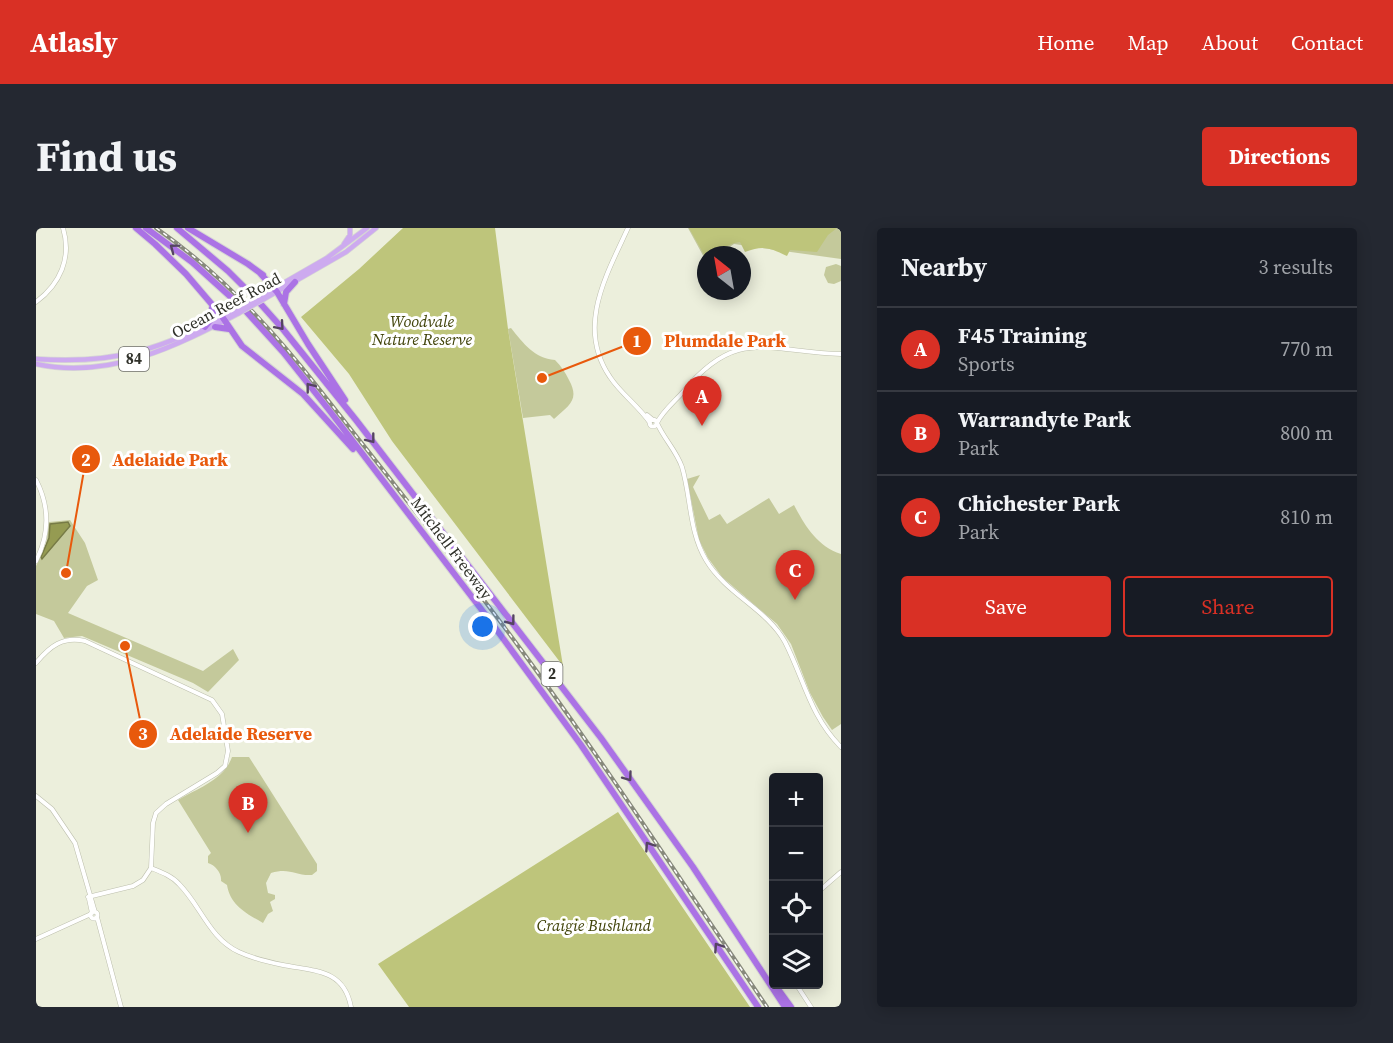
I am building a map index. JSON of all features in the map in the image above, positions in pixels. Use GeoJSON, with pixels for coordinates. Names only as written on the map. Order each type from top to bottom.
{"type":"FeatureCollection","features":[{"type":"Feature","properties":{"kind":"highway"},"geometry":{"type":"LineString","coordinates":[[136,228],[168,256],[224,319],[248,352],[303,394],[371,467]]}},
{"type":"Feature","properties":{"kind":"highway","name":"Mitchell Freeway"},"geometry":{"type":"LineString","coordinates":[[146,228],[192,262],[243,308],[283,352],[488,618],[581,745],[757,1007]]}},
{"type":"Feature","properties":{"kind":"highway","name":"Mitchell Freeway"},"geometry":{"type":"LineString","coordinates":[[177,228],[228,270],[258,301],[356,420],[601,738],[693,867],[785,1007]]}},
{"type":"Feature","properties":{"kind":"highway"},"geometry":{"type":"LineString","coordinates":[[188,228],[248,264],[277,289],[284,305],[356,420]]}},
{"type":"Feature","properties":{"kind":"highway"},"geometry":{"type":"LineString","coordinates":[[284,305],[285,294],[295,282]]}},
{"type":"Feature","properties":{"kind":"highway"},"geometry":{"type":"LineString","coordinates":[[205,327],[213,314],[209,302]]}},
{"type":"Feature","properties":{"kind":"highway"},"geometry":{"type":"LineString","coordinates":[[215,327],[230,329]]}},
{"type":"Feature","properties":{"kind":"highway"},"geometry":{"type":"LineString","coordinates":[[758,963],[769,977]]}},
{"type":"Feature","properties":{"kind":"highway"},"geometry":{"type":"LineString","coordinates":[[778,989],[791,1007]]}},
{"type":"Feature","properties":{"kind":"main road"},"geometry":{"type":"LineString","coordinates":[[341,249],[348,240],[350,228]]}},
{"type":"Feature","properties":{"kind":"main road"},"geometry":{"type":"LineString","coordinates":[[356,228],[365,232]]}},
{"type":"Feature","properties":{"kind":"main road","name":"Ocean Reef Road"},"geometry":{"type":"LineString","coordinates":[[36,359],[86,361],[111,358],[164,345],[238,312],[365,232],[376,228]]}},
{"type":"Feature","properties":{"kind":"main road","name":"Ocean Reef Road"},"geometry":{"type":"LineString","coordinates":[[277,289],[295,282],[346,252],[365,232]]}},
{"type":"Feature","properties":{"kind":"main road","name":"Ocean Reef Road"},"geometry":{"type":"LineString","coordinates":[[36,364],[88,367],[116,363],[166,350],[215,327],[224,319]]}},
{"type":"Feature","properties":{"kind":"street"},"geometry":{"type":"LineString","coordinates":[[36,300],[51,289],[62,270],[66,251],[61,228]]}},
{"type":"Feature","properties":{"kind":"street"},"geometry":{"type":"LineString","coordinates":[[630,228],[601,294],[596,315],[602,357],[623,391],[654,423],[676,453],[696,540],[705,560],[720,580],[774,626],[785,641],[804,690],[820,720],[841,747]]}},
{"type":"Feature","properties":{"kind":"street"},"geometry":{"type":"LineString","coordinates":[[654,423],[705,366],[733,351],[763,347],[841,354]]}},
{"type":"Feature","properties":{"kind":"street"},"geometry":{"type":"LineString","coordinates":[[36,480],[45,502],[47,519],[45,536],[36,561]]}},
{"type":"Feature","properties":{"kind":"street"},"geometry":{"type":"LineString","coordinates":[[36,485],[45,519],[36,556]]}},
{"type":"Feature","properties":{"kind":"street"},"geometry":{"type":"LineString","coordinates":[[36,663],[45,651],[61,641],[71,639],[85,641],[212,700],[221,710],[228,751],[225,766],[217,774],[166,804],[156,813],[153,823],[151,868],[147,876],[139,883],[90,897]]}},
{"type":"Feature","properties":{"kind":"street"},"geometry":{"type":"LineString","coordinates":[[36,797],[54,815],[73,844],[120,1007]]}},
{"type":"Feature","properties":{"kind":"street"},"geometry":{"type":"LineString","coordinates":[[151,868],[164,873],[180,884],[214,933],[235,950],[267,962],[330,974],[344,987],[351,1007]]}},
{"type":"Feature","properties":{"kind":"street"},"geometry":{"type":"LineString","coordinates":[[823,888],[841,872]]}},
{"type":"Feature","properties":{"kind":"street"},"geometry":{"type":"LineString","coordinates":[[36,939],[72,922],[93,916]]}},
{"type":"Feature","properties":{"kind":"street"},"geometry":{"type":"LineString","coordinates":[[799,989],[811,1007]]}},
{"type":"Feature","properties":{"kind":"shaded area"},"geometry":{"type":"Polygon","coordinates":[[[688,228],[841,228],[841,259],[734,244],[731,246],[698,246],[688,228]]]}},
{"type":"Feature","properties":{"kind":"shaded area"},"geometry":{"type":"Polygon","coordinates":[[[836,264],[841,266],[841,281],[834,284],[828,283],[824,275],[826,267],[836,264]]]}},
{"type":"Feature","properties":{"kind":"shaded area"},"geometry":{"type":"Polygon","coordinates":[[[511,328],[535,353],[555,360],[569,380],[573,397],[568,406],[554,419],[550,415],[523,418],[508,329],[511,328]]]}},
{"type":"Feature","properties":{"kind":"shaded area"},"geometry":{"type":"Polygon","coordinates":[[[700,475],[693,487],[709,520],[720,514],[727,524],[769,498],[779,514],[794,505],[807,528],[818,541],[841,554],[841,724],[832,730],[810,693],[791,644],[777,624],[722,577],[708,558],[699,540],[687,479],[700,475]]]}},
{"type":"Feature","properties":{"kind":"shaded area"},"geometry":{"type":"Polygon","coordinates":[[[70,520],[85,543],[98,580],[87,586],[68,613],[203,671],[233,649],[239,660],[208,692],[193,683],[82,636],[64,638],[54,621],[36,614],[36,566],[46,545],[49,522],[70,520]]]}},
{"type":"Feature","properties":{"kind":"shaded area"},"geometry":{"type":"Polygon","coordinates":[[[68,522],[70,526],[42,559],[49,538],[50,524],[68,522]]]}},
{"type":"Feature","properties":{"kind":"shaded area"},"geometry":{"type":"Polygon","coordinates":[[[232,757],[249,757],[317,864],[317,871],[312,875],[288,871],[271,873],[266,883],[268,893],[275,895],[275,899],[270,902],[273,911],[268,914],[263,923],[235,903],[217,870],[208,863],[208,856],[211,853],[178,800],[217,778],[232,757]]]}},
{"type":"Feature","properties":{"kind":"green space","name":"Woodvale Nature Reserve"},"geometry":{"type":"Polygon","coordinates":[[[403,228],[495,228],[508,329],[563,666],[392,441],[349,374],[301,317],[359,269],[403,228]]]}},
{"type":"Feature","properties":{"kind":"green space"},"geometry":{"type":"Polygon","coordinates":[[[689,228],[837,228],[828,235],[817,252],[790,250],[787,256],[766,248],[751,250],[751,246],[742,246],[740,242],[727,246],[699,246],[689,228]]]}},
{"type":"Feature","properties":{"kind":"green space","name":"Craigie Bushland"},"geometry":{"type":"Polygon","coordinates":[[[618,812],[750,1007],[409,1007],[378,964],[618,812]]]}},
{"type":"Feature","properties":{"kind":"railway"},"geometry":{"type":"LineString","coordinates":[[156,228],[201,262],[261,320],[420,517],[554,695],[767,1007]]}},
{"type":"Feature","properties":{"kind":"place","name":"Plumdale Park"},"geometry":{"type":"Point","coordinates":[542,378]}},
{"type":"Feature","properties":{"kind":"place","name":"F45 Training"},"geometry":{"type":"Point","coordinates":[702,426]}},
{"type":"Feature","properties":{"kind":"place","name":"Adelaide Park"},"geometry":{"type":"Point","coordinates":[66,573]}},
{"type":"Feature","properties":{"kind":"place","name":"Chichester Park"},"geometry":{"type":"Point","coordinates":[795,600]}},
{"type":"Feature","properties":{"kind":"place","name":"Adelaide Reserve"},"geometry":{"type":"Point","coordinates":[125,646]}},
{"type":"Feature","properties":{"kind":"place","name":"Warrandyte Park"},"geometry":{"type":"Point","coordinates":[248,833]}}]}
